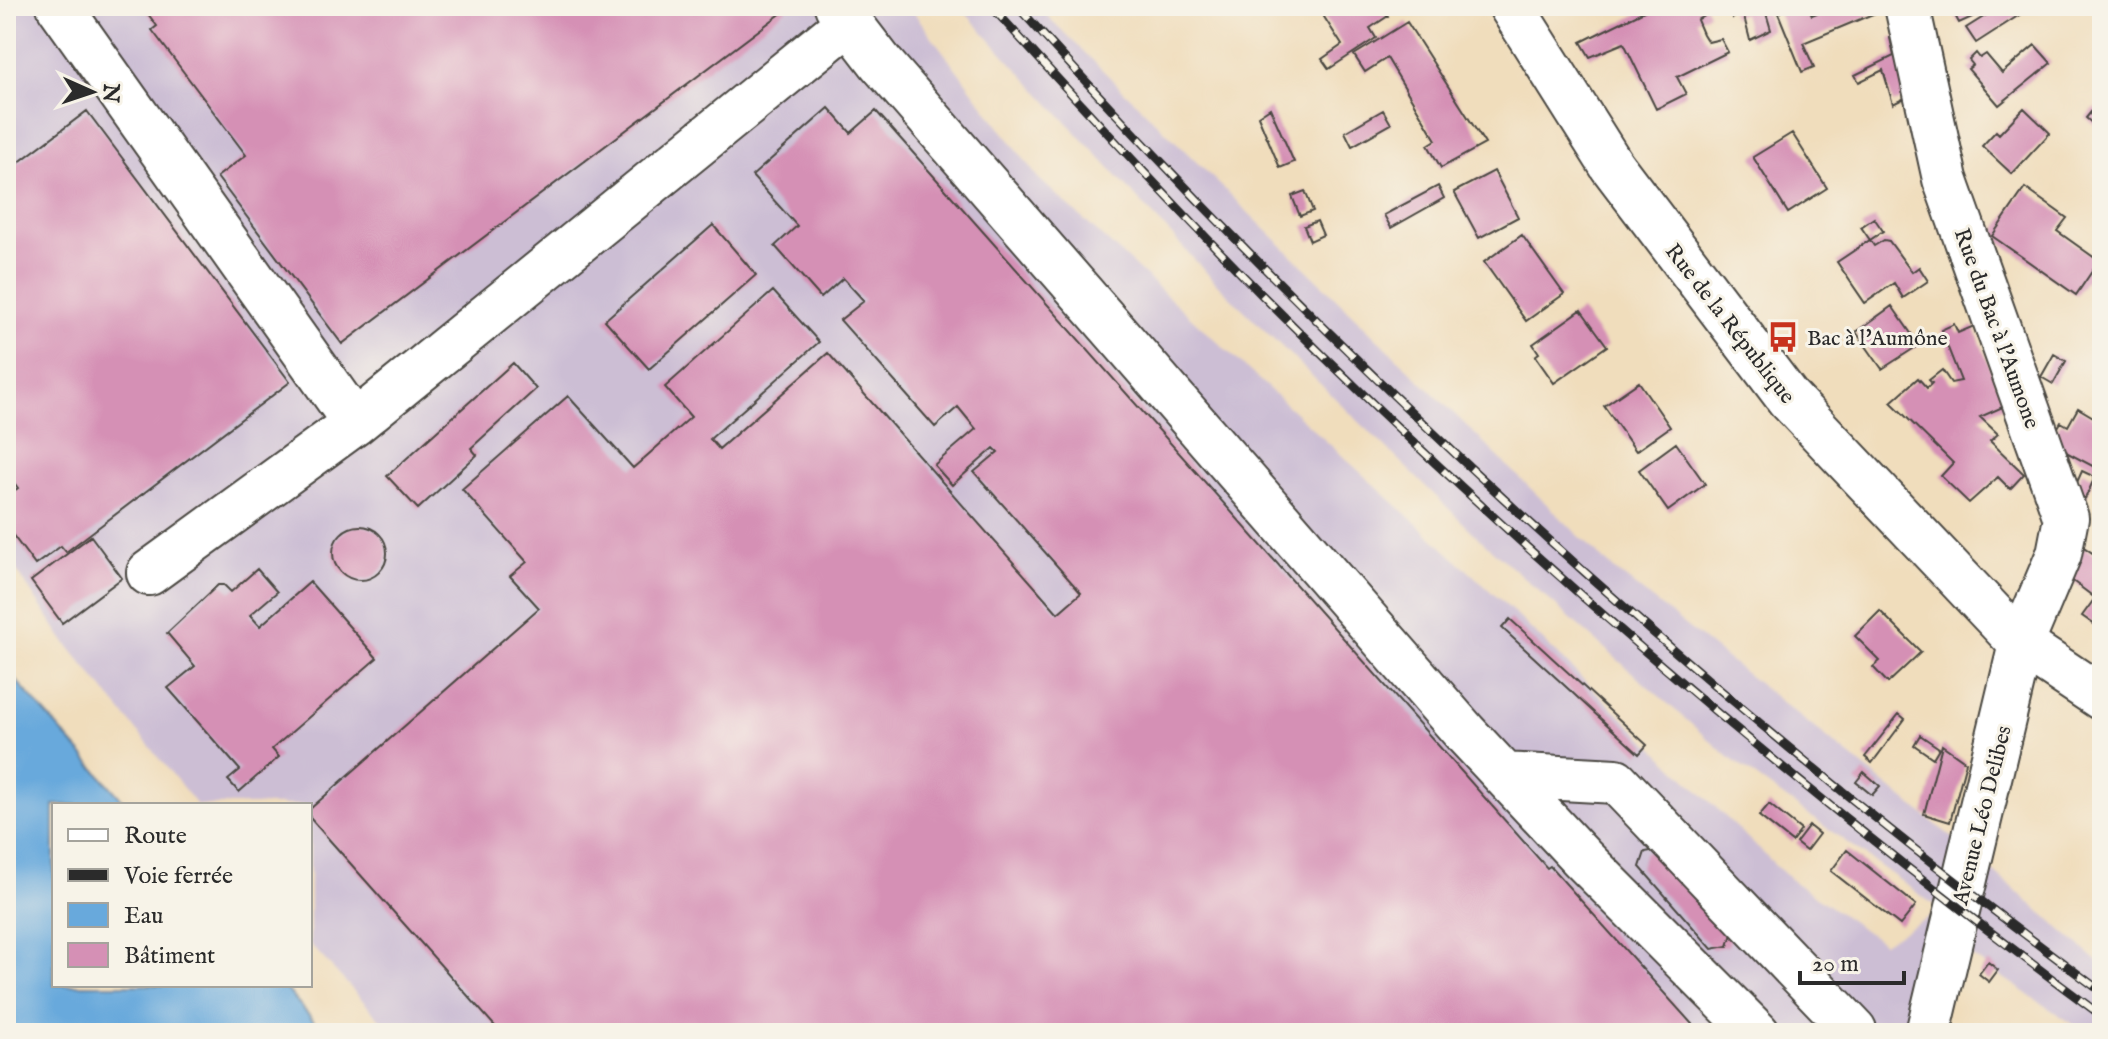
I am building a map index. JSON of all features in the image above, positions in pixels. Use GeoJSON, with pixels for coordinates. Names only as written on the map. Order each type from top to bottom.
{"type":"FeatureCollection","features":[{"type":"Feature","properties":{"kind":"main road"},"geometry":{"type":"LineString","coordinates":[[59,6],[355,423]]}},
{"type":"Feature","properties":{"kind":"main road","name":"Rue de la République"},"geometry":{"type":"LineString","coordinates":[[1511,6],[1612,166],[1788,398],[2021,644],[2102,698]]}},
{"type":"Feature","properties":{"kind":"main road","name":"Rue du Bac à l'Aumone"},"geometry":{"type":"LineString","coordinates":[[1907,6],[1945,179],[2066,518],[2059,554],[2021,644]]}},
{"type":"Feature","properties":{"kind":"main road"},"geometry":{"type":"LineString","coordinates":[[149,573],[355,423],[843,14],[881,63],[1504,775],[1757,1033]]}},
{"type":"Feature","properties":{"kind":"main road","name":"Avenue Léo Delibes"},"geometry":{"type":"LineString","coordinates":[[1928,1033],[2021,644]]}},
{"type":"Feature","properties":{"kind":"main road"},"geometry":{"type":"LineString","coordinates":[[1504,775],[1616,781],[1845,1032]]}},
{"type":"Feature","properties":{"kind":"shaded area"},"geometry":{"type":"Polygon","coordinates":[[[6,6],[909,6],[1038,178],[1509,608],[1790,879],[1883,943],[1941,910],[1731,759],[1481,540],[1216,283],[959,6],[1037,6],[1610,566],[1972,853],[2102,965],[2102,1033],[2086,1033],[1950,942],[1941,912],[1905,1033],[393,1033],[312,946],[312,803],[195,803],[62,638],[6,554],[6,6]]]}},
{"type":"Feature","properties":{"kind":"water"},"geometry":{"type":"Polygon","coordinates":[[[6,669],[125,803],[52,803],[52,987],[285,987],[324,1033],[13,1033],[6,1024],[6,669]]]}},
{"type":"Feature","properties":{"kind":"building"},"geometry":{"type":"Polygon","coordinates":[[[142,6],[785,6],[787,9],[342,344],[217,177],[246,155],[152,30],[157,26],[142,6]]]}},
{"type":"Feature","properties":{"kind":"building"},"geometry":{"type":"Polygon","coordinates":[[[1317,6],[1381,6],[1388,16],[1370,28],[1376,38],[1329,69],[1322,59],[1342,45],[1317,6]]]}},
{"type":"Feature","properties":{"kind":"building"},"geometry":{"type":"Polygon","coordinates":[[[1654,6],[1705,6],[1709,13],[1697,20],[1703,34],[1708,42],[1721,39],[1728,52],[1677,77],[1686,94],[1656,109],[1624,43],[1590,57],[1581,42],[1654,6]]]}},
{"type":"Feature","properties":{"kind":"building"},"geometry":{"type":"Polygon","coordinates":[[[1729,6],[1764,6],[1771,30],[1750,40],[1743,13],[1733,18],[1729,6]]]}},
{"type":"Feature","properties":{"kind":"building"},"geometry":{"type":"Polygon","coordinates":[[[1794,6],[1808,6],[1812,15],[1834,6],[1892,6],[1803,43],[1814,67],[1802,72],[1778,13],[1794,6]]]}},
{"type":"Feature","properties":{"kind":"building"},"geometry":{"type":"Polygon","coordinates":[[[1950,6],[1996,6],[1959,23],[1950,6]]]}},
{"type":"Feature","properties":{"kind":"building"},"geometry":{"type":"Polygon","coordinates":[[[2001,6],[2020,6],[2024,12],[1976,43],[1966,28],[2001,6]]]}},
{"type":"Feature","properties":{"kind":"building"},"geometry":{"type":"Polygon","coordinates":[[[1407,22],[1485,144],[1441,168],[1428,145],[1436,140],[1387,58],[1365,72],[1354,55],[1407,22]]]}},
{"type":"Feature","properties":{"kind":"building"},"geometry":{"type":"Polygon","coordinates":[[[1898,36],[1911,95],[1893,104],[1883,70],[1859,82],[1855,75],[1894,56],[1890,38],[1898,36]]]}},
{"type":"Feature","properties":{"kind":"building"},"geometry":{"type":"Polygon","coordinates":[[[2035,45],[2051,63],[1999,105],[1968,69],[1973,65],[1969,60],[1976,53],[1980,58],[1986,54],[2002,73],[2035,45]]]}},
{"type":"Feature","properties":{"kind":"building"},"geometry":{"type":"Polygon","coordinates":[[[2095,107],[2102,113],[2102,132],[2086,118],[2095,107]]]}},
{"type":"Feature","properties":{"kind":"building"},"geometry":{"type":"Polygon","coordinates":[[[829,108],[851,133],[876,111],[1547,868],[1550,866],[1700,1033],[501,1033],[312,820],[312,807],[539,608],[510,576],[527,562],[462,489],[568,396],[633,468],[691,417],[665,387],[773,291],[819,342],[710,439],[719,449],[828,353],[1058,613],[1081,593],[974,472],[998,452],[994,448],[952,485],[934,465],[976,429],[958,407],[935,427],[840,320],[864,301],[843,278],[821,298],[775,246],[797,226],[752,176],[829,108]]]}},
{"type":"Feature","properties":{"kind":"building"},"geometry":{"type":"Polygon","coordinates":[[[1270,108],[1294,162],[1280,168],[1258,116],[1270,108]]]}},
{"type":"Feature","properties":{"kind":"building"},"geometry":{"type":"Polygon","coordinates":[[[2024,108],[2050,133],[2012,174],[1982,146],[1996,131],[1999,134],[2024,108]]]}},
{"type":"Feature","properties":{"kind":"building"},"geometry":{"type":"Polygon","coordinates":[[[1383,110],[1391,124],[1352,146],[1345,132],[1383,110]]]}},
{"type":"Feature","properties":{"kind":"building"},"geometry":{"type":"Polygon","coordinates":[[[87,111],[290,382],[66,552],[61,546],[35,565],[6,526],[6,497],[18,488],[6,472],[6,172],[87,111]]]}},
{"type":"Feature","properties":{"kind":"building"},"geometry":{"type":"Polygon","coordinates":[[[1792,133],[1827,188],[1788,213],[1753,157],[1792,133]]]}},
{"type":"Feature","properties":{"kind":"building"},"geometry":{"type":"Polygon","coordinates":[[[1494,171],[1518,217],[1479,238],[1454,192],[1494,171]]]}},
{"type":"Feature","properties":{"kind":"building"},"geometry":{"type":"Polygon","coordinates":[[[1438,186],[1444,198],[1391,228],[1384,215],[1438,186]]]}},
{"type":"Feature","properties":{"kind":"building"},"geometry":{"type":"Polygon","coordinates":[[[2025,188],[2067,218],[2057,231],[2099,261],[2076,295],[1992,236],[2025,188]]]}},
{"type":"Feature","properties":{"kind":"building"},"geometry":{"type":"Polygon","coordinates":[[[1305,191],[1313,211],[1300,216],[1292,196],[1305,191]]]}},
{"type":"Feature","properties":{"kind":"building"},"geometry":{"type":"Polygon","coordinates":[[[1874,218],[1883,231],[1870,240],[1861,227],[1874,218]]]}},
{"type":"Feature","properties":{"kind":"building"},"geometry":{"type":"Polygon","coordinates":[[[1317,221],[1323,235],[1310,241],[1304,226],[1317,221]]]}},
{"type":"Feature","properties":{"kind":"building"},"geometry":{"type":"Polygon","coordinates":[[[713,225],[756,275],[649,369],[605,320],[713,225]]]}},
{"type":"Feature","properties":{"kind":"building"},"geometry":{"type":"Polygon","coordinates":[[[1522,235],[1564,294],[1526,321],[1484,262],[1522,235]]]}},
{"type":"Feature","properties":{"kind":"building"},"geometry":{"type":"Polygon","coordinates":[[[1870,240],[1874,246],[1884,240],[1889,241],[1912,272],[1919,267],[1928,281],[1903,298],[1894,283],[1865,303],[1837,262],[1870,240]]]}},
{"type":"Feature","properties":{"kind":"building"},"geometry":{"type":"Polygon","coordinates":[[[1892,306],[1919,345],[1882,369],[1856,332],[1892,306]]]}},
{"type":"Feature","properties":{"kind":"building"},"geometry":{"type":"Polygon","coordinates":[[[1581,310],[1607,346],[1554,383],[1535,356],[1539,353],[1533,344],[1581,310]]]}},
{"type":"Feature","properties":{"kind":"building"},"geometry":{"type":"Polygon","coordinates":[[[1954,324],[1958,333],[1974,326],[2005,406],[1980,417],[1998,434],[1990,441],[2024,474],[2010,489],[1998,477],[1969,503],[1941,476],[1953,463],[1891,402],[1918,378],[1927,388],[1932,383],[1929,380],[1942,370],[1951,383],[1961,381],[1941,330],[1954,324]]]}},
{"type":"Feature","properties":{"kind":"building"},"geometry":{"type":"Polygon","coordinates":[[[2054,354],[2066,361],[2053,384],[2041,377],[2054,354]]]}},
{"type":"Feature","properties":{"kind":"building"},"geometry":{"type":"Polygon","coordinates":[[[513,363],[536,389],[471,448],[477,455],[418,509],[387,476],[513,363]]]}},
{"type":"Feature","properties":{"kind":"building"},"geometry":{"type":"Polygon","coordinates":[[[1639,382],[1670,427],[1636,451],[1604,406],[1639,382]]]}},
{"type":"Feature","properties":{"kind":"building"},"geometry":{"type":"Polygon","coordinates":[[[2102,406],[2100,470],[2049,443],[2061,422],[2068,426],[2078,408],[2095,418],[2102,406]]]}},
{"type":"Feature","properties":{"kind":"building"},"geometry":{"type":"Polygon","coordinates":[[[1676,443],[1705,484],[1668,511],[1639,470],[1676,443]]]}},
{"type":"Feature","properties":{"kind":"building"},"geometry":{"type":"Polygon","coordinates":[[[2082,471],[2095,477],[2084,501],[2071,496],[2082,471]]]}},
{"type":"Feature","properties":{"kind":"building"},"geometry":{"type":"Polygon","coordinates":[[[360,526],[379,534],[387,553],[379,572],[360,580],[341,572],[333,553],[341,534],[360,526]]]}},
{"type":"Feature","properties":{"kind":"building"},"geometry":{"type":"Polygon","coordinates":[[[91,536],[122,578],[62,623],[31,581],[91,536]]]}},
{"type":"Feature","properties":{"kind":"building"},"geometry":{"type":"Polygon","coordinates":[[[2075,541],[2094,554],[2098,548],[2102,551],[2101,629],[2082,616],[2095,598],[2062,573],[2075,541]]]}},
{"type":"Feature","properties":{"kind":"building"},"geometry":{"type":"Polygon","coordinates":[[[257,569],[277,592],[250,615],[260,626],[310,582],[377,658],[272,749],[279,757],[239,792],[228,780],[240,770],[168,688],[195,666],[167,633],[218,585],[224,585],[231,592],[257,569]]]}},
{"type":"Feature","properties":{"kind":"building"},"geometry":{"type":"Polygon","coordinates":[[[1880,611],[1921,652],[1888,683],[1873,667],[1880,661],[1855,636],[1880,611]]]}},
{"type":"Feature","properties":{"kind":"building"},"geometry":{"type":"Polygon","coordinates":[[[1510,619],[1647,745],[1639,754],[1502,628],[1510,619]]]}},
{"type":"Feature","properties":{"kind":"building"},"geometry":{"type":"Polygon","coordinates":[[[1899,714],[1905,719],[1872,763],[1865,757],[1899,714]]]}},
{"type":"Feature","properties":{"kind":"building"},"geometry":{"type":"Polygon","coordinates":[[[1920,735],[1939,748],[1933,758],[1914,745],[1920,735]]]}},
{"type":"Feature","properties":{"kind":"building"},"geometry":{"type":"Polygon","coordinates":[[[1942,745],[1966,762],[1950,822],[1924,814],[1942,745]]]}},
{"type":"Feature","properties":{"kind":"building"},"geometry":{"type":"Polygon","coordinates":[[[1864,772],[1880,786],[1872,795],[1856,782],[1864,772]]]}},
{"type":"Feature","properties":{"kind":"building"},"geometry":{"type":"Polygon","coordinates":[[[1769,804],[1801,830],[1792,842],[1759,816],[1769,804]]]}},
{"type":"Feature","properties":{"kind":"building"},"geometry":{"type":"Polygon","coordinates":[[[1809,826],[1819,834],[1806,851],[1796,843],[1809,826]]]}},
{"type":"Feature","properties":{"kind":"building"},"geometry":{"type":"Polygon","coordinates":[[[1661,849],[1733,931],[1728,946],[1712,949],[1640,867],[1645,852],[1661,849]]]}},
{"type":"Feature","properties":{"kind":"building"},"geometry":{"type":"Polygon","coordinates":[[[1847,850],[1916,905],[1900,925],[1831,871],[1847,850]]]}},
{"type":"Feature","properties":{"kind":"building"},"geometry":{"type":"Polygon","coordinates":[[[1988,962],[1998,970],[1989,982],[1979,974],[1988,962]]]}},
{"type":"Feature","properties":{"kind":"railway"},"geometry":{"type":"LineString","coordinates":[[991,6],[1126,154],[1265,298],[1464,490],[1670,673],[1776,761],[1883,848],[2102,1016]]}},
{"type":"Feature","properties":{"kind":"railway"},"geometry":{"type":"LineString","coordinates":[[1017,6],[1269,273],[1400,402],[1534,527],[1812,766],[1955,881],[2102,992]]}},
{"type":"Feature","properties":{"kind":"place","name":"Bac à l'Aumône"},"geometry":{"type":"Point","coordinates":[1783,337]}}]}
